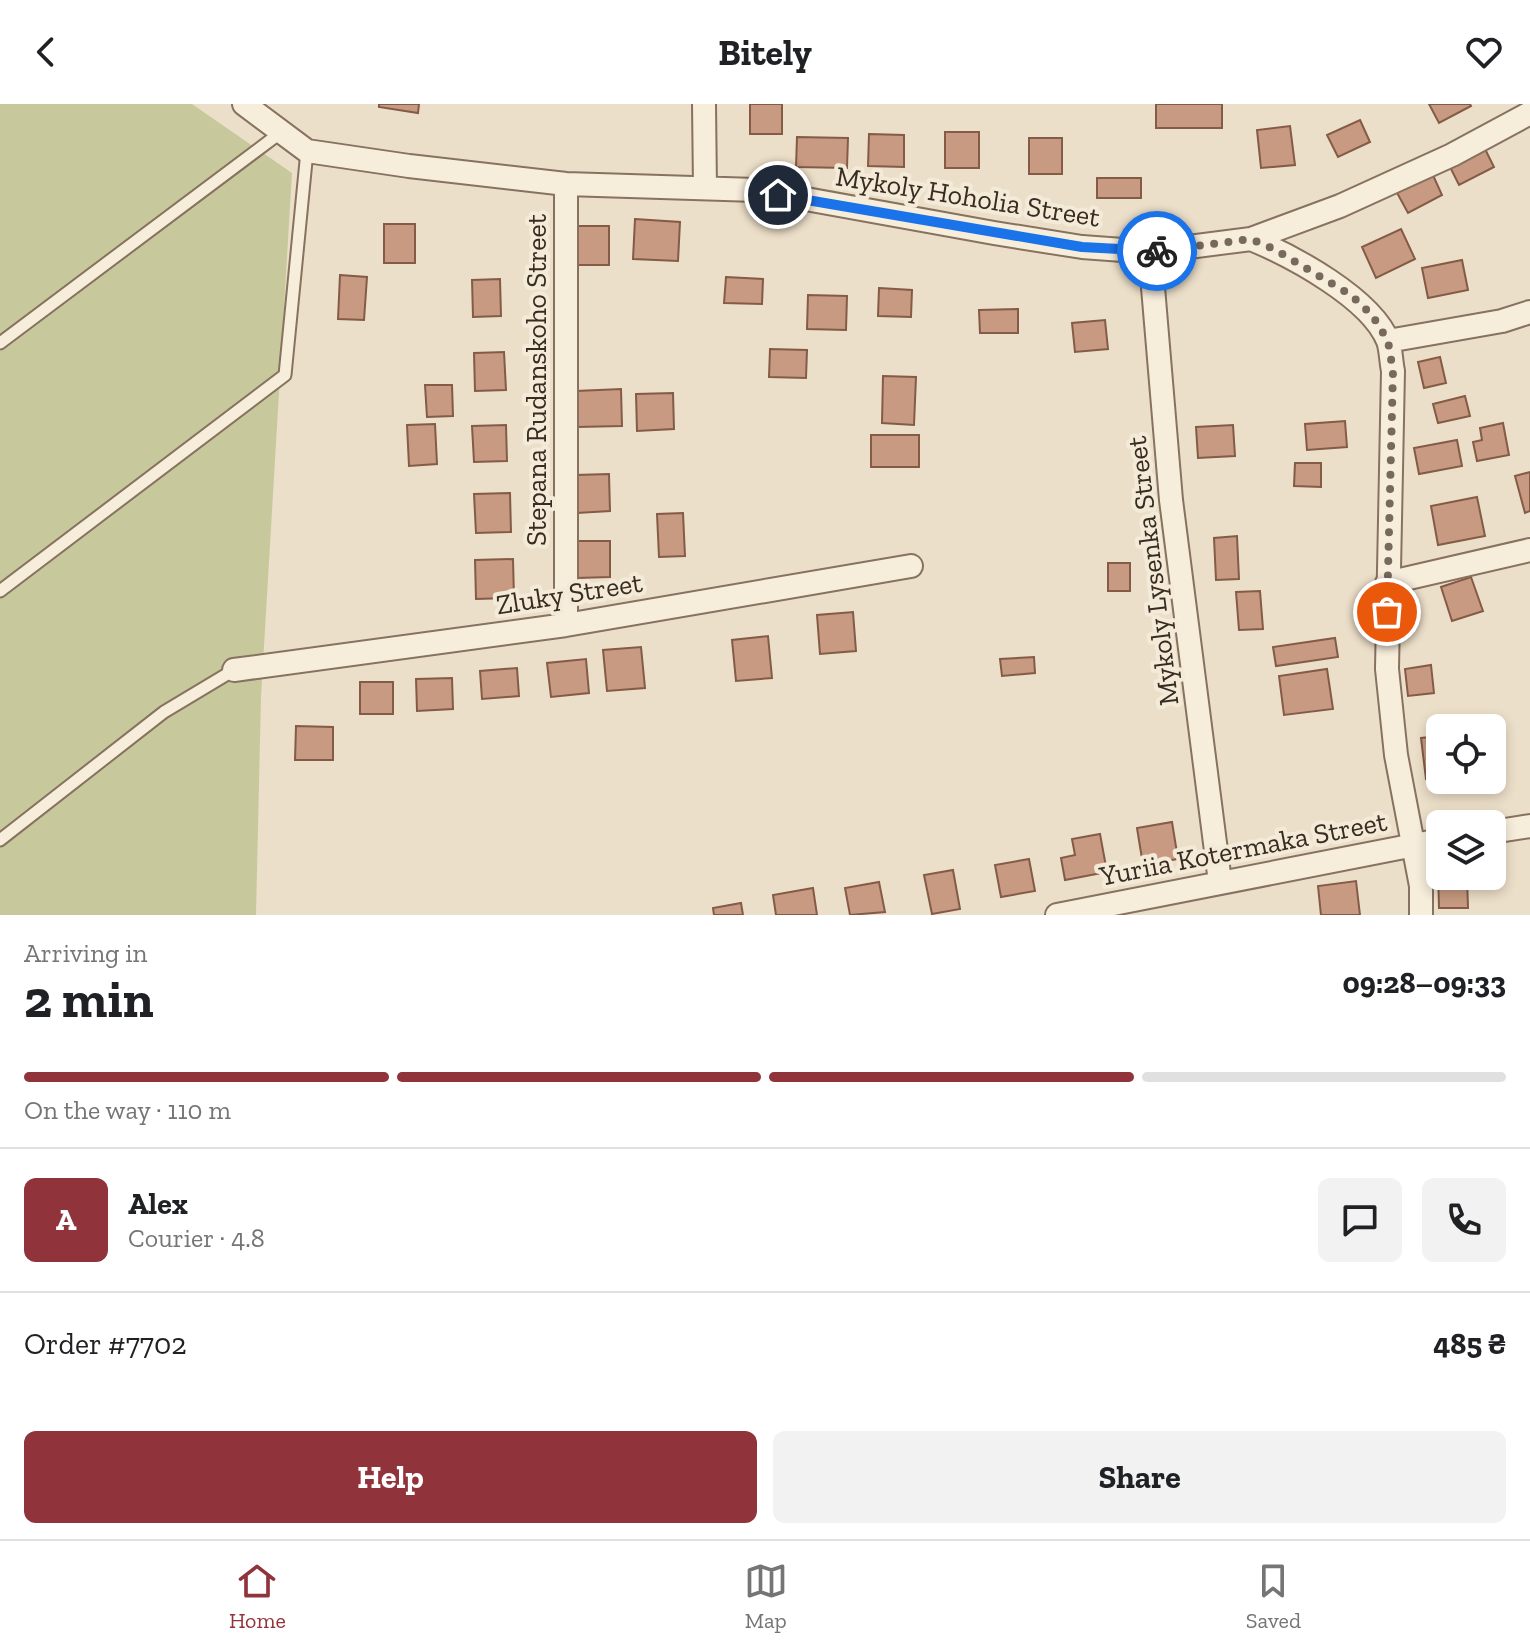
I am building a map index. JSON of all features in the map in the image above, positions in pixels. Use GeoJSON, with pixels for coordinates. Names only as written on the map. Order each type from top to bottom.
{"type":"FeatureCollection","features":[{"type":"Feature","properties":{"kind":"street","name":"Mykoly Hoholia Street"},"geometry":{"type":"LineString","coordinates":[[244,104],[307,151],[566,184],[756,190],[1082,247],[1150,252],[1251,239],[1340,206],[1424,168],[1530,113]]}},
{"type":"Feature","properties":{"kind":"street"},"geometry":{"type":"LineString","coordinates":[[704,104],[705,188]]}},
{"type":"Feature","properties":{"kind":"street","name":"Stepana Rudanskoho Street"},"geometry":{"type":"LineString","coordinates":[[566,184],[566,625]]}},
{"type":"Feature","properties":{"kind":"street"},"geometry":{"type":"LineString","coordinates":[[1251,239],[1274,249],[1351,295],[1372,315],[1388,341],[1393,371],[1387,669],[1396,755],[1421,886],[1421,915]]}},
{"type":"Feature","properties":{"kind":"street","name":"Mykoly Lysenka Street"},"geometry":{"type":"LineString","coordinates":[[1150,252],[1171,500],[1220,882]]}},
{"type":"Feature","properties":{"kind":"street"},"geometry":{"type":"LineString","coordinates":[[1388,341],[1502,321],[1530,312]]}},
{"type":"Feature","properties":{"kind":"street"},"geometry":{"type":"LineString","coordinates":[[1387,583],[1530,550]]}},
{"type":"Feature","properties":{"kind":"street","name":"Zluky Street"},"geometry":{"type":"LineString","coordinates":[[234,670],[566,625],[911,566]]}},
{"type":"Feature","properties":{"kind":"street"},"geometry":{"type":"LineString","coordinates":[[1506,830],[1530,826]]}},
{"type":"Feature","properties":{"kind":"street","name":"Yuriia Kotermaka Street"},"geometry":{"type":"LineString","coordinates":[[1057,915],[1131,908],[1220,882],[1426,842]]}},
{"type":"Feature","properties":{"kind":"lane"},"geometry":{"type":"LineString","coordinates":[[0,343],[280,133]]}},
{"type":"Feature","properties":{"kind":"lane"},"geometry":{"type":"LineString","coordinates":[[0,591],[285,375],[307,151]]}},
{"type":"Feature","properties":{"kind":"lane"},"geometry":{"type":"LineString","coordinates":[[0,840],[164,712],[234,670]]}},
{"type":"Feature","properties":{"kind":"green space"},"geometry":{"type":"Polygon","coordinates":[[[0,104],[192,104],[292,173],[261,697],[256,915],[0,915],[0,104]]]}},
{"type":"Feature","properties":{"kind":"building"},"geometry":{"type":"Polygon","coordinates":[[[379,104],[419,104],[418,113],[379,107],[379,104]]]}},
{"type":"Feature","properties":{"kind":"building"},"geometry":{"type":"Polygon","coordinates":[[[750,104],[782,104],[782,134],[750,134],[750,104]]]}},
{"type":"Feature","properties":{"kind":"building"},"geometry":{"type":"Polygon","coordinates":[[[1156,104],[1222,104],[1222,128],[1156,128],[1156,104]]]}},
{"type":"Feature","properties":{"kind":"building"},"geometry":{"type":"Polygon","coordinates":[[[1429,104],[1470,104],[1471,106],[1439,123],[1429,104]]]}},
{"type":"Feature","properties":{"kind":"building"},"geometry":{"type":"Polygon","coordinates":[[[1360,120],[1370,142],[1338,157],[1327,135],[1360,120]]]}},
{"type":"Feature","properties":{"kind":"building"},"geometry":{"type":"Polygon","coordinates":[[[1290,126],[1295,165],[1261,168],[1257,130],[1290,126]]]}},
{"type":"Feature","properties":{"kind":"building"},"geometry":{"type":"Polygon","coordinates":[[[945,132],[979,132],[979,168],[945,168],[945,132]]]}},
{"type":"Feature","properties":{"kind":"building"},"geometry":{"type":"Polygon","coordinates":[[[869,134],[904,135],[904,167],[868,166],[869,134]]]}},
{"type":"Feature","properties":{"kind":"building"},"geometry":{"type":"Polygon","coordinates":[[[797,137],[848,138],[847,168],[796,167],[797,137]]]}},
{"type":"Feature","properties":{"kind":"building"},"geometry":{"type":"Polygon","coordinates":[[[1029,138],[1062,138],[1062,174],[1029,174],[1029,138]]]}},
{"type":"Feature","properties":{"kind":"building"},"geometry":{"type":"Polygon","coordinates":[[[1485,149],[1494,167],[1459,185],[1450,167],[1485,149]]]}},
{"type":"Feature","properties":{"kind":"building"},"geometry":{"type":"Polygon","coordinates":[[[1432,173],[1442,195],[1408,213],[1396,191],[1432,173]]]}},
{"type":"Feature","properties":{"kind":"building"},"geometry":{"type":"Polygon","coordinates":[[[1097,178],[1141,178],[1141,198],[1097,198],[1097,178]]]}},
{"type":"Feature","properties":{"kind":"building"},"geometry":{"type":"Polygon","coordinates":[[[635,219],[680,222],[678,261],[633,259],[635,219]]]}},
{"type":"Feature","properties":{"kind":"building"},"geometry":{"type":"Polygon","coordinates":[[[384,224],[415,224],[415,263],[384,263],[384,224]]]}},
{"type":"Feature","properties":{"kind":"building"},"geometry":{"type":"Polygon","coordinates":[[[571,226],[609,226],[609,265],[571,265],[571,226]]]}},
{"type":"Feature","properties":{"kind":"building"},"geometry":{"type":"Polygon","coordinates":[[[1401,229],[1415,259],[1376,278],[1362,247],[1401,229]]]}},
{"type":"Feature","properties":{"kind":"building"},"geometry":{"type":"Polygon","coordinates":[[[1462,260],[1468,290],[1428,298],[1422,268],[1462,260]]]}},
{"type":"Feature","properties":{"kind":"building"},"geometry":{"type":"Polygon","coordinates":[[[340,275],[367,277],[364,320],[338,319],[340,275]]]}},
{"type":"Feature","properties":{"kind":"building"},"geometry":{"type":"Polygon","coordinates":[[[726,277],[763,279],[762,304],[724,303],[726,277]]]}},
{"type":"Feature","properties":{"kind":"building"},"geometry":{"type":"Polygon","coordinates":[[[500,279],[501,316],[473,317],[472,280],[500,279]]]}},
{"type":"Feature","properties":{"kind":"building"},"geometry":{"type":"Polygon","coordinates":[[[879,288],[912,290],[911,317],[878,316],[879,288]]]}},
{"type":"Feature","properties":{"kind":"building"},"geometry":{"type":"Polygon","coordinates":[[[808,295],[847,296],[846,330],[807,329],[808,295]]]}},
{"type":"Feature","properties":{"kind":"building"},"geometry":{"type":"Polygon","coordinates":[[[1018,309],[1018,333],[980,333],[979,310],[1018,309]]]}},
{"type":"Feature","properties":{"kind":"building"},"geometry":{"type":"Polygon","coordinates":[[[1105,320],[1108,349],[1075,352],[1072,323],[1105,320]]]}},
{"type":"Feature","properties":{"kind":"building"},"geometry":{"type":"Polygon","coordinates":[[[770,349],[807,350],[806,378],[769,377],[770,349]]]}},
{"type":"Feature","properties":{"kind":"building"},"geometry":{"type":"Polygon","coordinates":[[[504,352],[506,390],[475,391],[474,353],[504,352]]]}},
{"type":"Feature","properties":{"kind":"building"},"geometry":{"type":"Polygon","coordinates":[[[1440,357],[1446,383],[1424,388],[1418,362],[1440,357]]]}},
{"type":"Feature","properties":{"kind":"building"},"geometry":{"type":"Polygon","coordinates":[[[883,376],[916,377],[914,425],[882,423],[883,376]]]}},
{"type":"Feature","properties":{"kind":"building"},"geometry":{"type":"Polygon","coordinates":[[[425,385],[452,385],[453,416],[427,417],[425,385]]]}},
{"type":"Feature","properties":{"kind":"building"},"geometry":{"type":"Polygon","coordinates":[[[621,389],[622,426],[577,427],[576,391],[621,389]]]}},
{"type":"Feature","properties":{"kind":"building"},"geometry":{"type":"Polygon","coordinates":[[[673,393],[674,429],[637,431],[636,394],[673,393]]]}},
{"type":"Feature","properties":{"kind":"building"},"geometry":{"type":"Polygon","coordinates":[[[1465,396],[1470,416],[1438,423],[1433,404],[1465,396]]]}},
{"type":"Feature","properties":{"kind":"building"},"geometry":{"type":"Polygon","coordinates":[[[1345,421],[1347,447],[1307,450],[1305,424],[1345,421]]]}},
{"type":"Feature","properties":{"kind":"building"},"geometry":{"type":"Polygon","coordinates":[[[1503,423],[1509,455],[1477,461],[1473,442],[1482,440],[1480,428],[1503,423]]]}},
{"type":"Feature","properties":{"kind":"building"},"geometry":{"type":"Polygon","coordinates":[[[435,424],[437,464],[409,466],[407,425],[435,424]]]}},
{"type":"Feature","properties":{"kind":"building"},"geometry":{"type":"Polygon","coordinates":[[[506,425],[507,461],[474,462],[472,426],[506,425]]]}},
{"type":"Feature","properties":{"kind":"building"},"geometry":{"type":"Polygon","coordinates":[[[1233,425],[1235,456],[1198,458],[1196,427],[1233,425]]]}},
{"type":"Feature","properties":{"kind":"building"},"geometry":{"type":"Polygon","coordinates":[[[871,435],[919,435],[919,467],[871,467],[871,435]]]}},
{"type":"Feature","properties":{"kind":"building"},"geometry":{"type":"Polygon","coordinates":[[[1457,440],[1462,466],[1419,474],[1414,448],[1457,440]]]}},
{"type":"Feature","properties":{"kind":"building"},"geometry":{"type":"Polygon","coordinates":[[[1295,463],[1321,463],[1321,487],[1294,486],[1295,463]]]}},
{"type":"Feature","properties":{"kind":"building"},"geometry":{"type":"Polygon","coordinates":[[[1530,472],[1530,511],[1525,513],[1515,476],[1530,472]]]}},
{"type":"Feature","properties":{"kind":"building"},"geometry":{"type":"Polygon","coordinates":[[[609,474],[610,511],[577,513],[575,475],[609,474]]]}},
{"type":"Feature","properties":{"kind":"building"},"geometry":{"type":"Polygon","coordinates":[[[510,493],[511,532],[476,533],[474,494],[510,493]]]}},
{"type":"Feature","properties":{"kind":"building"},"geometry":{"type":"Polygon","coordinates":[[[1477,497],[1485,536],[1438,545],[1431,506],[1477,497]]]}},
{"type":"Feature","properties":{"kind":"building"},"geometry":{"type":"Polygon","coordinates":[[[683,513],[685,556],[659,557],[657,514],[683,513]]]}},
{"type":"Feature","properties":{"kind":"building"},"geometry":{"type":"Polygon","coordinates":[[[1237,536],[1239,579],[1216,580],[1214,538],[1237,536]]]}},
{"type":"Feature","properties":{"kind":"building"},"geometry":{"type":"Polygon","coordinates":[[[577,541],[610,541],[610,577],[577,578],[577,541]]]}},
{"type":"Feature","properties":{"kind":"building"},"geometry":{"type":"Polygon","coordinates":[[[513,559],[514,598],[476,599],[475,560],[513,559]]]}},
{"type":"Feature","properties":{"kind":"building"},"geometry":{"type":"Polygon","coordinates":[[[1108,563],[1130,563],[1130,591],[1108,591],[1108,563]]]}},
{"type":"Feature","properties":{"kind":"building"},"geometry":{"type":"Polygon","coordinates":[[[1471,577],[1483,611],[1452,621],[1441,587],[1471,577]]]}},
{"type":"Feature","properties":{"kind":"building"},"geometry":{"type":"Polygon","coordinates":[[[1260,591],[1263,629],[1239,630],[1236,592],[1260,591]]]}},
{"type":"Feature","properties":{"kind":"building"},"geometry":{"type":"Polygon","coordinates":[[[853,612],[856,651],[820,654],[817,615],[853,612]]]}},
{"type":"Feature","properties":{"kind":"building"},"geometry":{"type":"Polygon","coordinates":[[[768,636],[772,678],[736,681],[732,640],[768,636]]]}},
{"type":"Feature","properties":{"kind":"building"},"geometry":{"type":"Polygon","coordinates":[[[1335,638],[1338,657],[1276,666],[1273,647],[1335,638]]]}},
{"type":"Feature","properties":{"kind":"building"},"geometry":{"type":"Polygon","coordinates":[[[641,647],[645,688],[607,691],[603,650],[641,647]]]}},
{"type":"Feature","properties":{"kind":"building"},"geometry":{"type":"Polygon","coordinates":[[[1034,657],[1035,673],[1002,676],[1000,659],[1034,657]]]}},
{"type":"Feature","properties":{"kind":"building"},"geometry":{"type":"Polygon","coordinates":[[[586,659],[589,693],[551,697],[547,663],[586,659]]]}},
{"type":"Feature","properties":{"kind":"building"},"geometry":{"type":"Polygon","coordinates":[[[1431,665],[1434,693],[1408,696],[1405,669],[1431,665]]]}},
{"type":"Feature","properties":{"kind":"building"},"geometry":{"type":"Polygon","coordinates":[[[517,668],[519,696],[482,699],[480,671],[517,668]]]}},
{"type":"Feature","properties":{"kind":"building"},"geometry":{"type":"Polygon","coordinates":[[[1327,669],[1333,709],[1284,715],[1279,676],[1327,669]]]}},
{"type":"Feature","properties":{"kind":"building"},"geometry":{"type":"Polygon","coordinates":[[[452,678],[453,709],[417,711],[416,679],[452,678]]]}},
{"type":"Feature","properties":{"kind":"building"},"geometry":{"type":"Polygon","coordinates":[[[360,682],[393,682],[393,714],[360,714],[360,682]]]}},
{"type":"Feature","properties":{"kind":"building"},"geometry":{"type":"Polygon","coordinates":[[[296,726],[333,727],[333,760],[295,760],[296,726]]]}},
{"type":"Feature","properties":{"kind":"building"},"geometry":{"type":"Polygon","coordinates":[[[1426,737],[1426,779],[1421,738],[1426,737]]]}},
{"type":"Feature","properties":{"kind":"building"},"geometry":{"type":"Polygon","coordinates":[[[1172,822],[1178,859],[1143,865],[1137,828],[1172,822]]]}},
{"type":"Feature","properties":{"kind":"building"},"geometry":{"type":"Polygon","coordinates":[[[1100,834],[1107,872],[1065,880],[1061,858],[1075,855],[1072,839],[1100,834]]]}},
{"type":"Feature","properties":{"kind":"building"},"geometry":{"type":"Polygon","coordinates":[[[1029,859],[1035,891],[1001,897],[995,865],[1029,859]]]}},
{"type":"Feature","properties":{"kind":"building"},"geometry":{"type":"Polygon","coordinates":[[[953,870],[960,909],[932,914],[924,875],[953,870]]]}},
{"type":"Feature","properties":{"kind":"building"},"geometry":{"type":"Polygon","coordinates":[[[1356,881],[1360,915],[1321,915],[1318,886],[1356,881]]]}},
{"type":"Feature","properties":{"kind":"building"},"geometry":{"type":"Polygon","coordinates":[[[879,882],[885,912],[850,915],[845,888],[879,882]]]}},
{"type":"Feature","properties":{"kind":"building"},"geometry":{"type":"Polygon","coordinates":[[[813,888],[817,915],[776,915],[773,895],[813,888]]]}},
{"type":"Feature","properties":{"kind":"building"},"geometry":{"type":"Polygon","coordinates":[[[1439,890],[1467,890],[1468,908],[1439,908],[1439,890]]]}},
{"type":"Feature","properties":{"kind":"building"},"geometry":{"type":"Polygon","coordinates":[[[741,903],[743,915],[714,915],[713,908],[741,903]]]}},
{"type":"Feature","properties":{"kind":"way so far"},"geometry":{"type":"LineString","coordinates":[[1157,251],[1251,239],[1274,249],[1351,295],[1372,315],[1388,341],[1393,371],[1387,612]]}},
{"type":"Feature","properties":{"kind":"route"},"geometry":{"type":"LineString","coordinates":[[778,195],[1082,247],[1157,251]]}}]}
